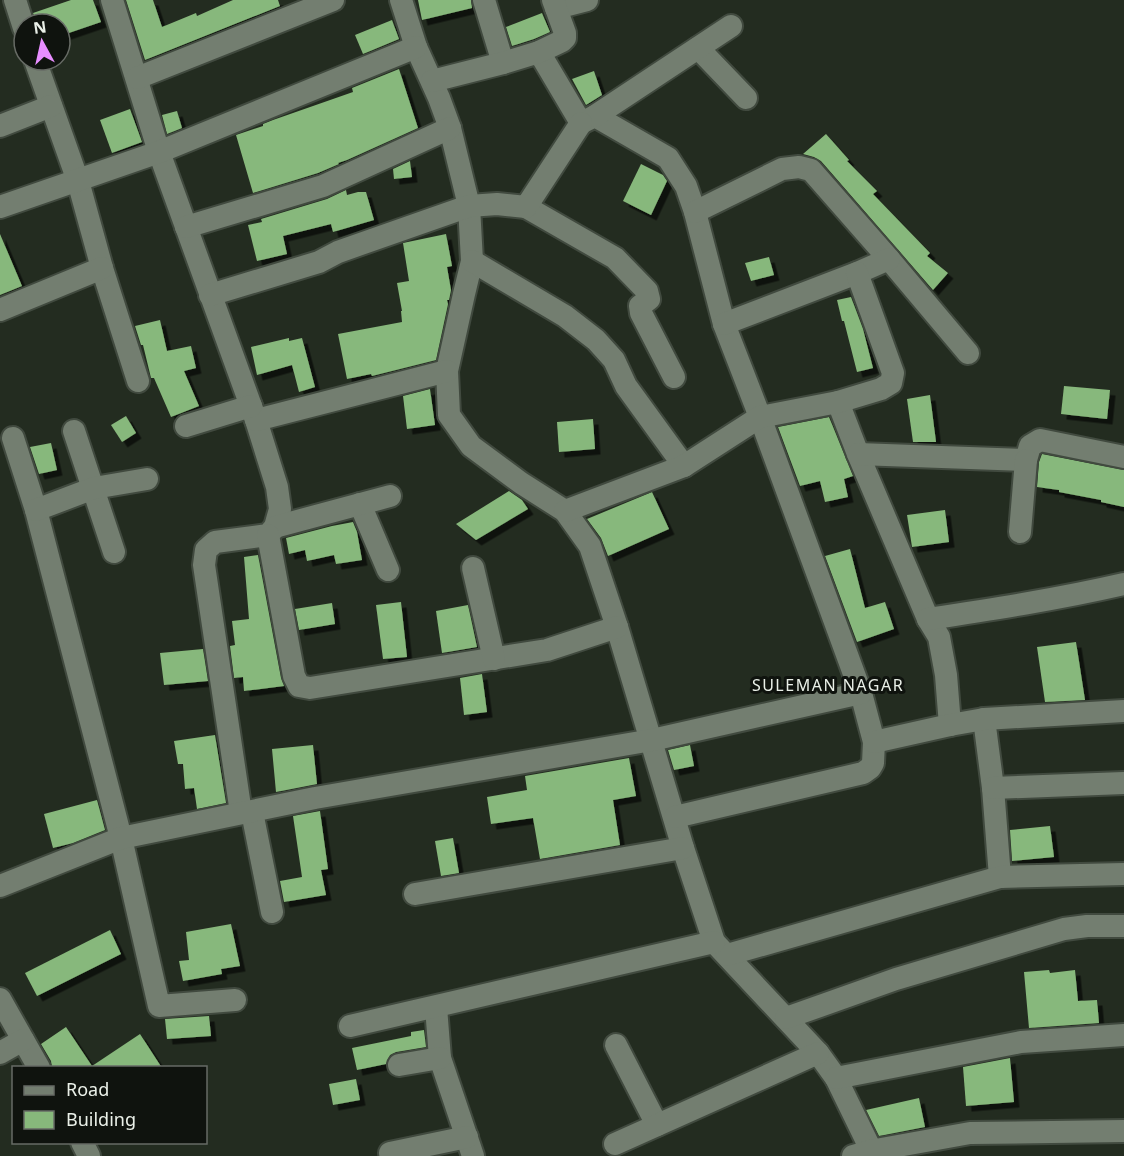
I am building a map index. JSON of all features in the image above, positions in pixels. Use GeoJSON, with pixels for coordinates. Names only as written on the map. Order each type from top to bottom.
{"type":"FeatureCollection","features":[{"type":"Feature","properties":{"kind":"street"},"geometry":{"type":"LineString","coordinates":[[112,0],[159,152],[254,413],[277,487],[280,508],[271,531],[294,676],[299,686],[310,688],[547,650],[617,627]]}},
{"type":"Feature","properties":{"kind":"street"},"geometry":{"type":"LineString","coordinates":[[137,78],[333,0]]}},
{"type":"Feature","properties":{"kind":"street"},"geometry":{"type":"LineString","coordinates":[[401,0],[416,47],[450,128],[469,206],[472,261],[447,372],[449,415],[471,446],[521,483],[565,511],[590,546],[652,740],[683,848],[720,948],[818,1053],[836,1078],[866,1154],[970,1133],[1124,1131]]}},
{"type":"Feature","properties":{"kind":"street"},"geometry":{"type":"LineString","coordinates":[[484,0],[504,63]]}},
{"type":"Feature","properties":{"kind":"street"},"geometry":{"type":"LineString","coordinates":[[432,81],[504,63],[539,52],[562,41],[565,33],[555,4],[587,0]]}},
{"type":"Feature","properties":{"kind":"street"},"geometry":{"type":"LineString","coordinates":[[526,207],[588,120],[731,26]]}},
{"type":"Feature","properties":{"kind":"street"},"geometry":{"type":"LineString","coordinates":[[0,207],[159,152],[416,47]]}},
{"type":"Feature","properties":{"kind":"street"},"geometry":{"type":"LineString","coordinates":[[698,48],[746,98]]}},
{"type":"Feature","properties":{"kind":"street"},"geometry":{"type":"LineString","coordinates":[[539,52],[588,120],[668,158],[686,186],[724,324],[861,693],[874,742],[873,763],[862,773],[675,817]]}},
{"type":"Feature","properties":{"kind":"street"},"geometry":{"type":"LineString","coordinates":[[39,72],[78,181],[102,268],[138,381]]}},
{"type":"Feature","properties":{"kind":"street"},"geometry":{"type":"LineString","coordinates":[[0,126],[51,106]]}},
{"type":"Feature","properties":{"kind":"street"},"geometry":{"type":"LineString","coordinates":[[186,227],[323,186],[450,128]]}},
{"type":"Feature","properties":{"kind":"street"},"geometry":{"type":"LineString","coordinates":[[695,212],[782,170],[799,167],[811,170],[968,353]]}},
{"type":"Feature","properties":{"kind":"street"},"geometry":{"type":"LineString","coordinates":[[210,295],[319,262],[338,252],[469,206],[497,204],[526,207],[615,258],[647,291],[649,299],[640,306],[641,313],[674,377]]}},
{"type":"Feature","properties":{"kind":"street"},"geometry":{"type":"LineString","coordinates":[[724,324],[889,259]]}},
{"type":"Feature","properties":{"kind":"street"},"geometry":{"type":"LineString","coordinates":[[472,261],[565,316],[596,340],[614,360],[626,386],[684,466]]}},
{"type":"Feature","properties":{"kind":"street"},"geometry":{"type":"LineString","coordinates":[[0,310],[102,268]]}},
{"type":"Feature","properties":{"kind":"street"},"geometry":{"type":"LineString","coordinates":[[565,511],[684,466],[760,417],[838,402],[881,389],[891,383],[893,374],[857,273]]}},
{"type":"Feature","properties":{"kind":"street"},"geometry":{"type":"LineString","coordinates":[[186,426],[447,372]]}},
{"type":"Feature","properties":{"kind":"street"},"geometry":{"type":"LineString","coordinates":[[838,402],[928,619],[939,637],[946,675],[950,725]]}},
{"type":"Feature","properties":{"kind":"street"},"geometry":{"type":"LineString","coordinates":[[74,431],[114,552]]}},
{"type":"Feature","properties":{"kind":"street"},"geometry":{"type":"LineString","coordinates":[[14,438],[36,510],[121,838],[159,1006],[235,1000]]}},
{"type":"Feature","properties":{"kind":"street"},"geometry":{"type":"LineString","coordinates":[[1020,532],[1026,460],[1030,446],[1040,440],[1124,457]]}},
{"type":"Feature","properties":{"kind":"street"},"geometry":{"type":"LineString","coordinates":[[858,454],[1026,460]]}},
{"type":"Feature","properties":{"kind":"street"},"geometry":{"type":"LineString","coordinates":[[36,510],[94,488],[147,479]]}},
{"type":"Feature","properties":{"kind":"street"},"geometry":{"type":"LineString","coordinates":[[272,912],[246,812],[204,565],[206,550],[215,542],[271,531],[390,496]]}},
{"type":"Feature","properties":{"kind":"street"},"geometry":{"type":"LineString","coordinates":[[360,504],[387,570]]}},
{"type":"Feature","properties":{"kind":"street"},"geometry":{"type":"LineString","coordinates":[[473,568],[494,659]]}},
{"type":"Feature","properties":{"kind":"street"},"geometry":{"type":"LineString","coordinates":[[928,619],[1082,594],[1124,584]]}},
{"type":"Feature","properties":{"kind":"street"},"geometry":{"type":"LineString","coordinates":[[0,886],[121,838],[315,798],[652,740],[861,693]]}},
{"type":"Feature","properties":{"kind":"street"},"geometry":{"type":"LineString","coordinates":[[874,742],[984,720],[1124,711]]}},
{"type":"Feature","properties":{"kind":"street"},"geometry":{"type":"LineString","coordinates":[[984,720],[993,788],[1000,877]]}},
{"type":"Feature","properties":{"kind":"street"},"geometry":{"type":"LineString","coordinates":[[993,788],[1124,783]]}},
{"type":"Feature","properties":{"kind":"street"},"geometry":{"type":"LineString","coordinates":[[415,894],[683,848]]}},
{"type":"Feature","properties":{"kind":"street"},"geometry":{"type":"LineString","coordinates":[[350,1026],[720,948],[1000,877],[1124,874]]}},
{"type":"Feature","properties":{"kind":"street"},"geometry":{"type":"LineString","coordinates":[[786,1018],[896,979],[1064,930],[1087,926],[1124,926]]}},
{"type":"Feature","properties":{"kind":"street"},"geometry":{"type":"LineString","coordinates":[[0,999],[38,1066]]}},
{"type":"Feature","properties":{"kind":"street"},"geometry":{"type":"LineString","coordinates":[[390,1153],[470,1147],[440,1058],[436,1007]]}},
{"type":"Feature","properties":{"kind":"street"},"geometry":{"type":"LineString","coordinates":[[836,1078],[1021,1042],[1124,1035]]}},
{"type":"Feature","properties":{"kind":"street"},"geometry":{"type":"LineString","coordinates":[[0,1053],[23,1040]]}},
{"type":"Feature","properties":{"kind":"street"},"geometry":{"type":"LineString","coordinates":[[616,1045],[657,1125]]}},
{"type":"Feature","properties":{"kind":"street"},"geometry":{"type":"LineString","coordinates":[[615,1144],[818,1053]]}},
{"type":"Feature","properties":{"kind":"street"},"geometry":{"type":"LineString","coordinates":[[399,1065],[440,1058]]}},
{"type":"Feature","properties":{"kind":"building"},"geometry":{"type":"Polygon","coordinates":[[[71,0],[93,0],[101,22],[72,32],[72,12],[36,12],[71,0]]]}},
{"type":"Feature","properties":{"kind":"building"},"geometry":{"type":"Polygon","coordinates":[[[126,0],[153,0],[162,27],[196,13],[197,16],[233,0],[278,0],[280,6],[145,60],[126,0]]]}},
{"type":"Feature","properties":{"kind":"building"},"geometry":{"type":"Polygon","coordinates":[[[418,0],[471,0],[472,8],[422,20],[418,0]]]}},
{"type":"Feature","properties":{"kind":"building"},"geometry":{"type":"Polygon","coordinates":[[[542,13],[550,32],[512,46],[506,27],[542,13]]]}},
{"type":"Feature","properties":{"kind":"building"},"geometry":{"type":"Polygon","coordinates":[[[392,20],[399,39],[363,54],[355,35],[392,20]]]}},
{"type":"Feature","properties":{"kind":"building"},"geometry":{"type":"Polygon","coordinates":[[[399,69],[418,128],[318,173],[253,193],[236,135],[353,92],[352,88],[399,69]]]}},
{"type":"Feature","properties":{"kind":"building"},"geometry":{"type":"Polygon","coordinates":[[[594,71],[602,95],[586,105],[572,79],[594,71]]]}},
{"type":"Feature","properties":{"kind":"building"},"geometry":{"type":"Polygon","coordinates":[[[130,109],[142,142],[112,153],[100,120],[130,109]]]}},
{"type":"Feature","properties":{"kind":"building"},"geometry":{"type":"Polygon","coordinates":[[[177,111],[182,128],[167,134],[162,115],[177,111]]]}},
{"type":"Feature","properties":{"kind":"building"},"geometry":{"type":"Polygon","coordinates":[[[826,134],[849,160],[847,161],[877,191],[873,194],[930,253],[927,256],[948,273],[933,290],[821,161],[803,154],[826,134]]]}},
{"type":"Feature","properties":{"kind":"building"},"geometry":{"type":"Polygon","coordinates":[[[410,161],[412,177],[394,179],[393,169],[410,161]]]}},
{"type":"Feature","properties":{"kind":"building"},"geometry":{"type":"Polygon","coordinates":[[[641,164],[663,175],[667,181],[651,215],[623,201],[641,164]]]}},
{"type":"Feature","properties":{"kind":"building"},"geometry":{"type":"Polygon","coordinates":[[[346,190],[347,195],[366,192],[374,220],[333,232],[331,224],[283,236],[287,254],[257,261],[248,225],[327,199],[346,190]]]}},
{"type":"Feature","properties":{"kind":"building"},"geometry":{"type":"Polygon","coordinates":[[[0,234],[22,286],[0,295],[0,234]]]}},
{"type":"Feature","properties":{"kind":"building"},"geometry":{"type":"Polygon","coordinates":[[[446,234],[452,266],[447,267],[451,290],[449,300],[447,300],[436,360],[372,376],[371,374],[347,379],[338,334],[402,322],[397,283],[409,281],[403,243],[446,234]]]}},
{"type":"Feature","properties":{"kind":"building"},"geometry":{"type":"Polygon","coordinates":[[[769,257],[774,275],[751,281],[745,263],[769,257]]]}},
{"type":"Feature","properties":{"kind":"building"},"geometry":{"type":"Polygon","coordinates":[[[851,297],[863,329],[873,368],[857,372],[837,300],[851,297]]]}},
{"type":"Feature","properties":{"kind":"building"},"geometry":{"type":"Polygon","coordinates":[[[160,320],[167,351],[191,346],[196,368],[184,371],[199,406],[171,417],[154,378],[151,378],[143,345],[141,345],[135,326],[160,320]]]}},
{"type":"Feature","properties":{"kind":"building"},"geometry":{"type":"Polygon","coordinates":[[[289,338],[289,341],[302,338],[315,387],[299,392],[292,365],[257,375],[251,347],[289,338]]]}},
{"type":"Feature","properties":{"kind":"building"},"geometry":{"type":"Polygon","coordinates":[[[1064,386],[1110,390],[1107,419],[1061,414],[1064,386]]]}},
{"type":"Feature","properties":{"kind":"building"},"geometry":{"type":"Polygon","coordinates":[[[430,389],[435,425],[407,429],[403,396],[430,389]]]}},
{"type":"Feature","properties":{"kind":"building"},"geometry":{"type":"Polygon","coordinates":[[[930,395],[936,442],[913,442],[907,399],[930,395]]]}},
{"type":"Feature","properties":{"kind":"building"},"geometry":{"type":"Polygon","coordinates":[[[126,416],[136,433],[122,442],[111,425],[126,416]]]}},
{"type":"Feature","properties":{"kind":"building"},"geometry":{"type":"Polygon","coordinates":[[[829,417],[853,476],[844,479],[848,497],[825,502],[820,481],[800,486],[778,427],[829,417]]]}},
{"type":"Feature","properties":{"kind":"building"},"geometry":{"type":"Polygon","coordinates":[[[593,419],[595,449],[559,452],[557,422],[593,419]]]}},
{"type":"Feature","properties":{"kind":"building"},"geometry":{"type":"Polygon","coordinates":[[[51,443],[57,470],[39,474],[30,447],[51,443]]]}},
{"type":"Feature","properties":{"kind":"building"},"geometry":{"type":"Polygon","coordinates":[[[1042,454],[1124,470],[1124,507],[1059,492],[1059,490],[1037,487],[1042,454]]]}},
{"type":"Feature","properties":{"kind":"building"},"geometry":{"type":"Polygon","coordinates":[[[509,491],[522,500],[528,509],[476,540],[456,524],[509,491]]]}},
{"type":"Feature","properties":{"kind":"building"},"geometry":{"type":"Polygon","coordinates":[[[652,492],[669,529],[608,556],[601,538],[587,519],[652,492]]]}},
{"type":"Feature","properties":{"kind":"building"},"geometry":{"type":"Polygon","coordinates":[[[945,510],[949,542],[912,547],[907,515],[945,510]]]}},
{"type":"Feature","properties":{"kind":"building"},"geometry":{"type":"Polygon","coordinates":[[[353,522],[362,560],[336,564],[334,555],[307,561],[305,550],[289,554],[286,538],[353,522]]]}},
{"type":"Feature","properties":{"kind":"building"},"geometry":{"type":"Polygon","coordinates":[[[850,549],[865,608],[885,602],[894,629],[857,642],[825,556],[850,549]]]}},
{"type":"Feature","properties":{"kind":"building"},"geometry":{"type":"Polygon","coordinates":[[[258,555],[284,686],[244,691],[243,677],[234,678],[230,646],[235,645],[232,621],[249,619],[244,557],[258,555]]]}},
{"type":"Feature","properties":{"kind":"building"},"geometry":{"type":"Polygon","coordinates":[[[401,602],[407,657],[383,659],[376,605],[401,602]]]}},
{"type":"Feature","properties":{"kind":"building"},"geometry":{"type":"Polygon","coordinates":[[[332,603],[335,624],[299,630],[295,609],[332,603]]]}},
{"type":"Feature","properties":{"kind":"building"},"geometry":{"type":"Polygon","coordinates":[[[468,605],[477,647],[442,653],[436,611],[468,605]]]}},
{"type":"Feature","properties":{"kind":"building"},"geometry":{"type":"Polygon","coordinates":[[[1076,642],[1085,700],[1045,702],[1037,647],[1076,642]]]}},
{"type":"Feature","properties":{"kind":"building"},"geometry":{"type":"Polygon","coordinates":[[[203,649],[208,681],[164,685],[160,653],[203,649]]]}},
{"type":"Feature","properties":{"kind":"building"},"geometry":{"type":"Polygon","coordinates":[[[482,674],[487,712],[464,715],[460,678],[482,674]]]}},
{"type":"Feature","properties":{"kind":"building"},"geometry":{"type":"Polygon","coordinates":[[[215,735],[226,803],[197,809],[194,788],[185,789],[183,764],[178,764],[174,741],[215,735]]]}},
{"type":"Feature","properties":{"kind":"building"},"geometry":{"type":"Polygon","coordinates":[[[313,745],[317,784],[276,792],[272,749],[313,745]]]}},
{"type":"Feature","properties":{"kind":"building"},"geometry":{"type":"Polygon","coordinates":[[[690,745],[694,766],[674,770],[668,750],[690,745]]]}},
{"type":"Feature","properties":{"kind":"building"},"geometry":{"type":"Polygon","coordinates":[[[629,758],[636,796],[613,800],[620,845],[540,859],[533,818],[491,824],[487,797],[527,790],[525,776],[629,758]]]}},
{"type":"Feature","properties":{"kind":"building"},"geometry":{"type":"Polygon","coordinates":[[[97,800],[105,830],[73,843],[53,848],[44,814],[97,800]]]}},
{"type":"Feature","properties":{"kind":"building"},"geometry":{"type":"Polygon","coordinates":[[[320,811],[328,869],[321,870],[326,895],[284,902],[280,881],[302,877],[293,816],[320,811]]]}},
{"type":"Feature","properties":{"kind":"building"},"geometry":{"type":"Polygon","coordinates":[[[1050,826],[1054,857],[1012,861],[1010,830],[1050,826]]]}},
{"type":"Feature","properties":{"kind":"building"},"geometry":{"type":"Polygon","coordinates":[[[453,838],[459,873],[441,876],[435,841],[453,838]]]}},
{"type":"Feature","properties":{"kind":"building"},"geometry":{"type":"Polygon","coordinates":[[[231,924],[240,966],[221,969],[222,974],[183,981],[179,961],[189,960],[186,932],[231,924]]]}},
{"type":"Feature","properties":{"kind":"building"},"geometry":{"type":"Polygon","coordinates":[[[110,930],[121,954],[37,996],[25,973],[110,930]]]}},
{"type":"Feature","properties":{"kind":"building"},"geometry":{"type":"Polygon","coordinates":[[[1049,970],[1050,973],[1075,970],[1078,1001],[1097,1000],[1099,1023],[1029,1028],[1024,972],[1049,970]]]}},
{"type":"Feature","properties":{"kind":"building"},"geometry":{"type":"Polygon","coordinates":[[[209,1016],[211,1036],[167,1039],[165,1019],[209,1016]]]}},
{"type":"Feature","properties":{"kind":"building"},"geometry":{"type":"Polygon","coordinates":[[[66,1027],[92,1066],[52,1066],[41,1044],[66,1027]]]}},
{"type":"Feature","properties":{"kind":"building"},"geometry":{"type":"Polygon","coordinates":[[[424,1030],[426,1047],[396,1052],[390,1055],[386,1064],[357,1070],[352,1048],[411,1036],[411,1032],[424,1030]]]}},
{"type":"Feature","properties":{"kind":"building"},"geometry":{"type":"Polygon","coordinates":[[[140,1034],[161,1066],[92,1066],[140,1034]]]}},
{"type":"Feature","properties":{"kind":"building"},"geometry":{"type":"Polygon","coordinates":[[[1010,1058],[1014,1102],[966,1106],[963,1067],[1010,1058]]]}},
{"type":"Feature","properties":{"kind":"building"},"geometry":{"type":"Polygon","coordinates":[[[356,1079],[360,1100],[333,1105],[329,1084],[356,1079]]]}},
{"type":"Feature","properties":{"kind":"building"},"geometry":{"type":"Polygon","coordinates":[[[919,1098],[925,1127],[879,1136],[866,1110],[919,1098]]]}},
{"type":"Feature","properties":{"kind":"district","name":"SULEMAN NAGAR"},"geometry":{"type":"Point","coordinates":[828,685]}}]}
